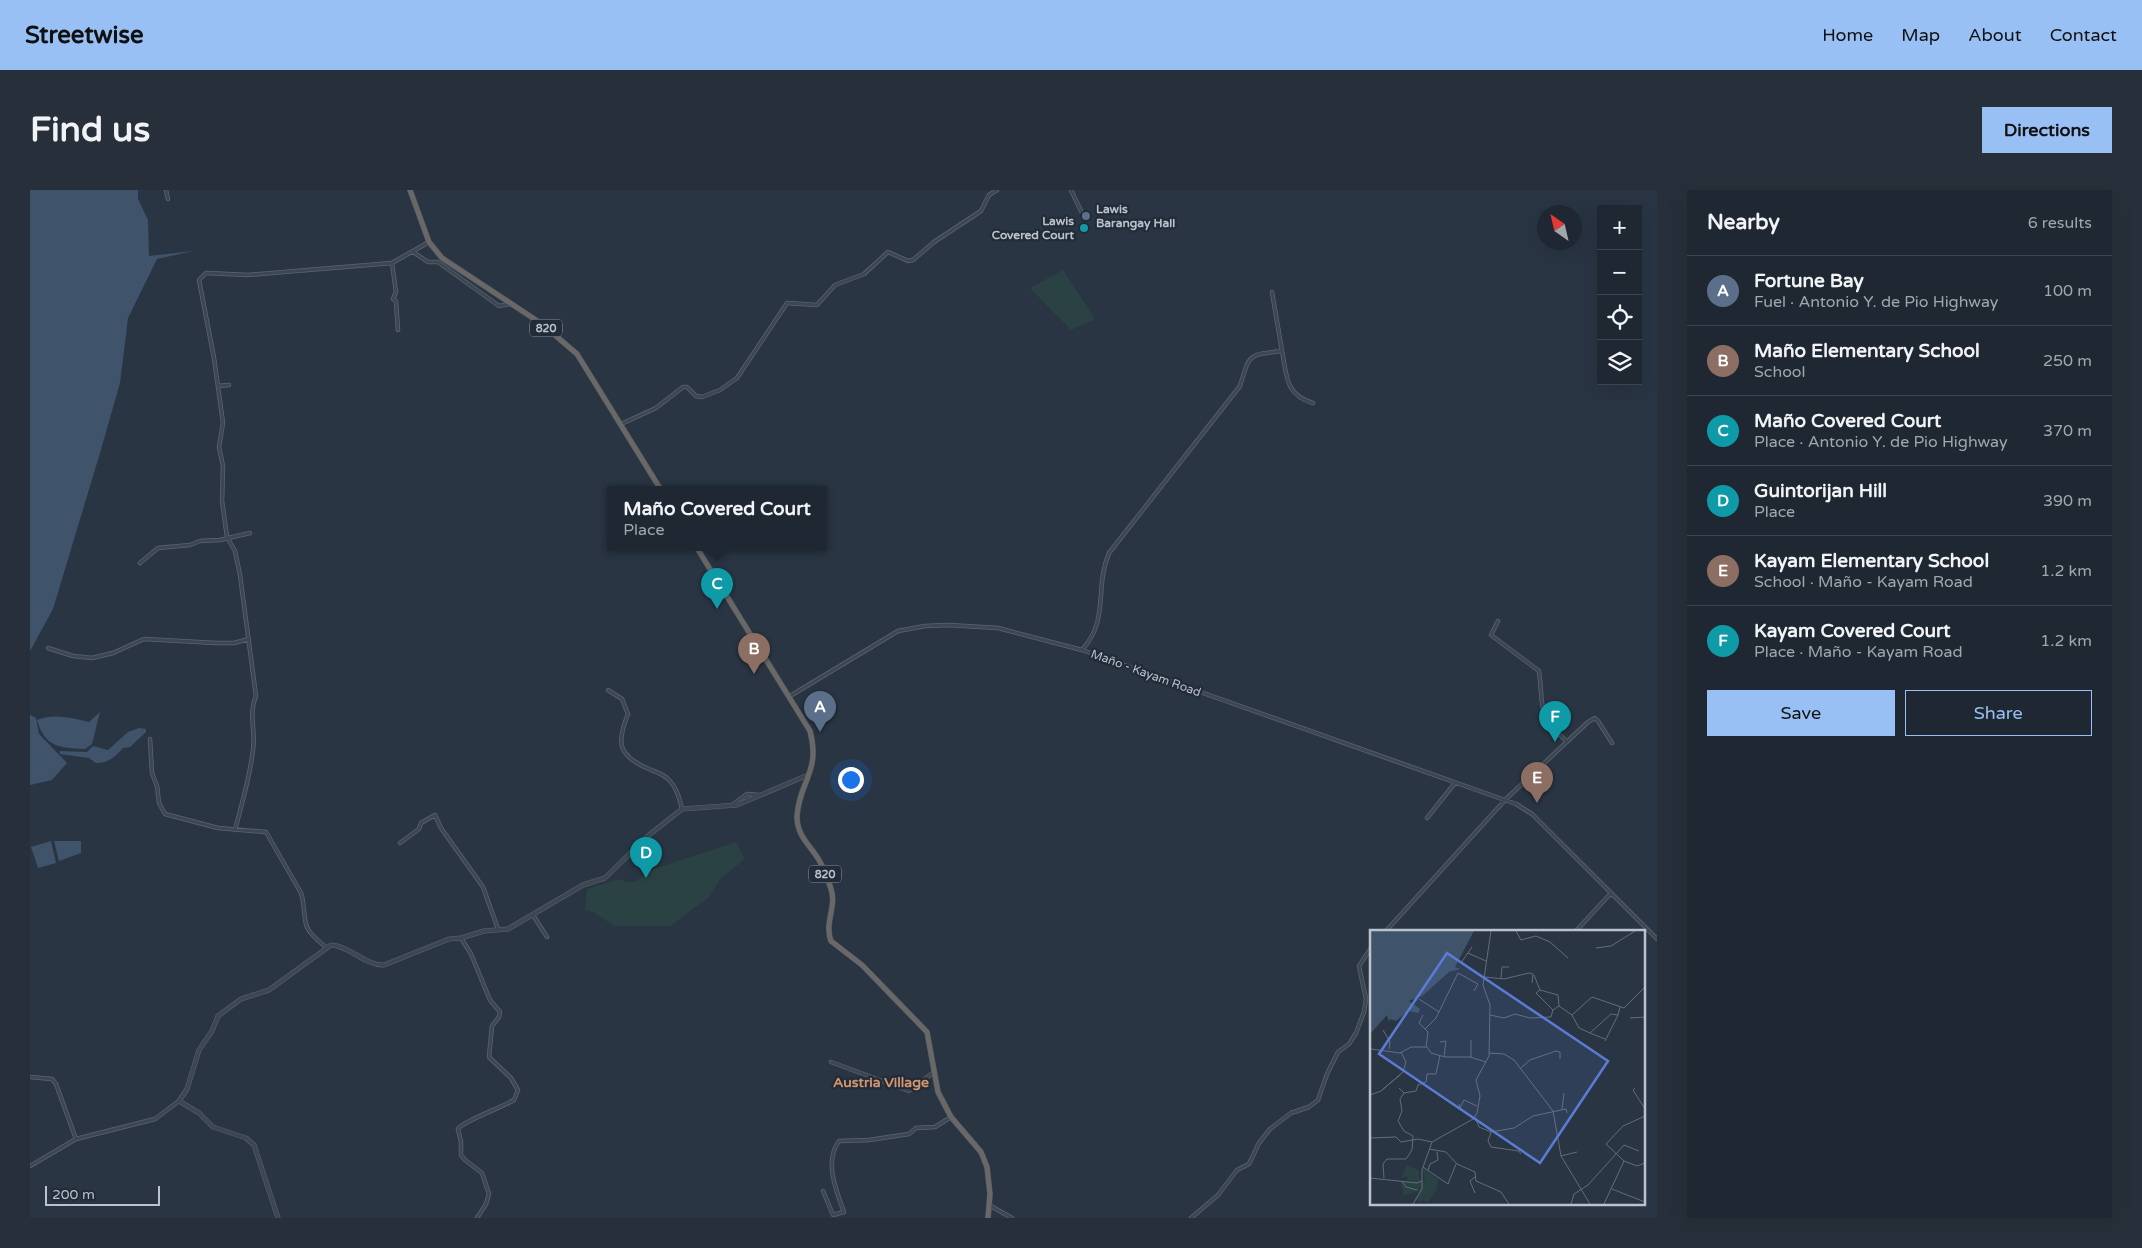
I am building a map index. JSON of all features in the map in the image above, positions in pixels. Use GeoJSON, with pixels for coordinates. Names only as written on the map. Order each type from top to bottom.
{"type":"FeatureCollection","features":[{"type":"Feature","properties":{"kind":"highway","name":"820"},"geometry":{"type":"LineString","coordinates":[[410,190],[429,242],[442,258],[542,324],[577,354],[659,486]]}},
{"type":"Feature","properties":{"kind":"highway","name":"820"},"geometry":{"type":"LineString","coordinates":[[699,551],[790,696],[810,732],[814,747],[810,774],[800,797],[798,826],[802,838],[820,862],[833,896],[828,927],[831,941],[862,964],[923,1027],[930,1044],[938,1092],[951,1117],[981,1152],[988,1175],[988,1218]]}},
{"type":"Feature","properties":{"kind":"street"},"geometry":{"type":"LineString","coordinates":[[166,190],[168,199]]}},
{"type":"Feature","properties":{"kind":"street"},"geometry":{"type":"LineString","coordinates":[[621,424],[656,408],[683,387],[687,387],[696,396],[702,397],[729,384],[744,369],[787,303],[817,305],[835,285],[864,274],[888,252],[908,261],[913,260],[934,242],[984,209],[989,196],[997,190]]}},
{"type":"Feature","properties":{"kind":"street"},"geometry":{"type":"LineString","coordinates":[[1071,190],[1081,211]]}},
{"type":"Feature","properties":{"kind":"street"},"geometry":{"type":"LineString","coordinates":[[235,830],[251,768],[254,726],[251,714],[256,696],[239,569],[235,552],[227,537],[222,501],[223,466],[219,447],[222,423],[218,386],[199,280],[206,273],[248,275],[392,263],[429,242]]}},
{"type":"Feature","properties":{"kind":"street"},"geometry":{"type":"LineString","coordinates":[[413,252],[428,262],[438,262],[499,306],[510,304]]}},
{"type":"Feature","properties":{"kind":"street"},"geometry":{"type":"LineString","coordinates":[[392,263],[396,292],[393,299],[396,301],[398,330]]}},
{"type":"Feature","properties":{"kind":"street"},"geometry":{"type":"LineString","coordinates":[[1272,292],[1288,381],[1292,390],[1301,399],[1314,403]]}},
{"type":"Feature","properties":{"kind":"street"},"geometry":{"type":"LineString","coordinates":[[1082,650],[1098,623],[1101,583],[1104,565],[1109,553],[1240,386],[1248,360],[1256,354],[1282,351]]}},
{"type":"Feature","properties":{"kind":"street"},"geometry":{"type":"LineString","coordinates":[[218,386],[229,385]]}},
{"type":"Feature","properties":{"kind":"street"},"geometry":{"type":"LineString","coordinates":[[140,563],[158,548],[170,548],[250,533]]}},
{"type":"Feature","properties":{"kind":"street"},"geometry":{"type":"LineString","coordinates":[[1498,621],[1491,635],[1539,671],[1542,711],[1548,723],[1566,741]]}},
{"type":"Feature","properties":{"kind":"street","name":"Maño - Kayam Road"},"geometry":{"type":"LineString","coordinates":[[790,696],[888,636],[915,627],[948,625],[998,628],[1082,650],[1237,706],[1317,732],[1455,783],[1506,799],[1532,814],[1657,939]]}},
{"type":"Feature","properties":{"kind":"street"},"geometry":{"type":"LineString","coordinates":[[48,648],[73,656],[92,658],[113,653],[144,640],[216,643],[249,639]]}},
{"type":"Feature","properties":{"kind":"street"},"geometry":{"type":"LineString","coordinates":[[608,690],[622,699],[628,714],[620,733],[620,747],[628,758],[669,779],[677,791],[682,808]]}},
{"type":"Feature","properties":{"kind":"street"},"geometry":{"type":"LineString","coordinates":[[1387,930],[1506,799],[1566,741],[1595,718],[1612,743]]}},
{"type":"Feature","properties":{"kind":"street"},"geometry":{"type":"LineString","coordinates":[[150,739],[152,773],[157,786],[159,803],[165,814],[218,828],[266,832],[301,893],[305,904],[306,926],[327,948]]}},
{"type":"Feature","properties":{"kind":"street"},"geometry":{"type":"LineString","coordinates":[[30,1166],[76,1139],[155,1119],[179,1101],[187,1089],[198,1050],[212,1031],[218,1016],[241,999],[269,990],[331,945],[339,946],[375,964],[384,965],[433,944],[484,931],[508,929],[583,885],[605,878],[649,835],[682,808],[731,806],[761,796],[810,774]]}},
{"type":"Feature","properties":{"kind":"street"},"geometry":{"type":"LineString","coordinates":[[1427,818],[1455,783]]}},
{"type":"Feature","properties":{"kind":"street"},"geometry":{"type":"LineString","coordinates":[[400,843],[419,829],[421,823],[435,815],[445,834],[482,887],[498,929]]}},
{"type":"Feature","properties":{"kind":"street"},"geometry":{"type":"LineString","coordinates":[[1577,930],[1611,893]]}},
{"type":"Feature","properties":{"kind":"street"},"geometry":{"type":"LineString","coordinates":[[533,915],[547,937]]}},
{"type":"Feature","properties":{"kind":"street"},"geometry":{"type":"LineString","coordinates":[[460,938],[472,954],[490,1000],[500,1012],[499,1017],[492,1026],[489,1057],[511,1078],[518,1090],[514,1100],[497,1110],[465,1122],[458,1129],[462,1155],[465,1160],[477,1167],[482,1173],[489,1194],[486,1204],[477,1218]]}},
{"type":"Feature","properties":{"kind":"street"},"geometry":{"type":"LineString","coordinates":[[1191,1218],[1218,1195],[1237,1170],[1249,1164],[1259,1143],[1270,1129],[1291,1113],[1309,1107],[1318,1100],[1324,1080],[1338,1052],[1352,1041],[1362,1018],[1366,999],[1359,966],[1370,950]]}},
{"type":"Feature","properties":{"kind":"street"},"geometry":{"type":"LineString","coordinates":[[831,1062],[909,1090],[934,1072]]}},
{"type":"Feature","properties":{"kind":"street"},"geometry":{"type":"LineString","coordinates":[[30,1076],[52,1079],[56,1084],[76,1139]]}},
{"type":"Feature","properties":{"kind":"street"},"geometry":{"type":"LineString","coordinates":[[179,1101],[199,1113],[213,1127],[246,1138],[254,1145],[278,1218]]}},
{"type":"Feature","properties":{"kind":"street"},"geometry":{"type":"LineString","coordinates":[[823,1191],[833,1215],[844,1212],[831,1162],[832,1152],[839,1141],[869,1140],[909,1134],[916,1128],[935,1127],[951,1117]]}},
{"type":"Feature","properties":{"kind":"street"},"geometry":{"type":"LineString","coordinates":[[989,1205],[1012,1218]]}},
{"type":"Feature","properties":{"kind":"green space"},"geometry":{"type":"Polygon","coordinates":[[[1063,270],[1095,319],[1071,330],[1030,288],[1063,270]]]}},
{"type":"Feature","properties":{"kind":"green space"},"geometry":{"type":"Polygon","coordinates":[[[736,842],[745,859],[720,879],[709,897],[670,926],[614,926],[594,912],[585,910],[587,889],[620,879],[628,882],[639,880],[647,871],[736,842]]]}},
{"type":"Feature","properties":{"kind":"water"},"geometry":{"type":"Polygon","coordinates":[[[30,190],[138,190],[138,199],[148,220],[149,256],[193,251],[157,259],[128,318],[120,383],[100,453],[53,609],[30,651],[30,190]]]}},
{"type":"Feature","properties":{"kind":"water"},"geometry":{"type":"Polygon","coordinates":[[[100,712],[92,744],[85,749],[60,747],[49,741],[40,729],[37,720],[56,717],[89,722],[100,712]]]}},
{"type":"Feature","properties":{"kind":"water"},"geometry":{"type":"Polygon","coordinates":[[[30,715],[36,718],[39,734],[67,763],[52,780],[30,785],[30,715]]]}},
{"type":"Feature","properties":{"kind":"water"},"geometry":{"type":"Polygon","coordinates":[[[139,728],[146,729],[146,732],[130,747],[123,748],[108,761],[96,763],[89,758],[60,754],[60,751],[87,752],[93,746],[108,750],[128,732],[139,728]]]}},
{"type":"Feature","properties":{"kind":"water"},"geometry":{"type":"Polygon","coordinates":[[[51,841],[56,863],[38,868],[31,847],[51,841]]]}},
{"type":"Feature","properties":{"kind":"water"},"geometry":{"type":"Polygon","coordinates":[[[54,841],[81,841],[81,853],[59,861],[54,841]]]}},
{"type":"Feature","properties":{"kind":"place","name":"Lawis Barangay Hall"},"geometry":{"type":"Point","coordinates":[1086,216]}},
{"type":"Feature","properties":{"kind":"place","name":"Lawis Covered Court"},"geometry":{"type":"Point","coordinates":[1084,228]}},
{"type":"Feature","properties":{"kind":"place","name":"Maño Covered Court"},"geometry":{"type":"Point","coordinates":[717,609]}},
{"type":"Feature","properties":{"kind":"place","name":"Maño Elementary School"},"geometry":{"type":"Point","coordinates":[754,674]}},
{"type":"Feature","properties":{"kind":"place","name":"Fortune Bay"},"geometry":{"type":"Point","coordinates":[820,732]}},
{"type":"Feature","properties":{"kind":"place","name":"Kayam Covered Court"},"geometry":{"type":"Point","coordinates":[1555,742]}},
{"type":"Feature","properties":{"kind":"place","name":"Kayam Elementary School"},"geometry":{"type":"Point","coordinates":[1537,803]}},
{"type":"Feature","properties":{"kind":"place","name":"Guintorijan Hill"},"geometry":{"type":"Point","coordinates":[646,878]}},
{"type":"Feature","properties":{"kind":"district","name":"Austria Village"},"geometry":{"type":"Point","coordinates":[881,1082]}}]}
